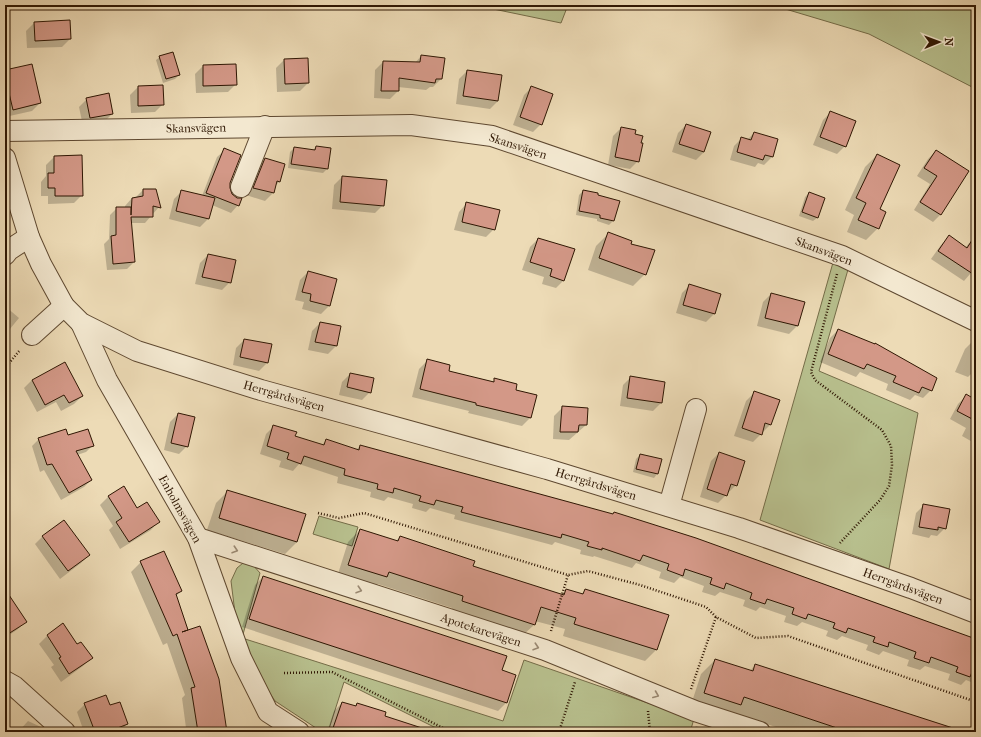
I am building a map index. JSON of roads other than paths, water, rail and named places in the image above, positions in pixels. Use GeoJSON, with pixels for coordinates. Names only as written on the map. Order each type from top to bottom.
{"type":"FeatureCollection","features":[{"type":"Feature","properties":{"kind":"street","name":"Skansvägen"},"geometry":{"type":"LineString","coordinates":[[5,131],[411,125],[492,136],[842,256],[976,321]]}},
{"type":"Feature","properties":{"kind":"street"},"geometry":{"type":"LineString","coordinates":[[241,187],[265,126]]}},
{"type":"Feature","properties":{"kind":"street","name":"Herrgårdsvägen"},"geometry":{"type":"LineString","coordinates":[[5,158],[29,237],[40,264],[64,306],[81,323],[137,351],[261,390],[547,469],[669,506],[825,557],[976,613]]}},
{"type":"Feature","properties":{"kind":"street"},"geometry":{"type":"LineString","coordinates":[[5,255],[9,250],[29,237]]}},
{"type":"Feature","properties":{"kind":"street"},"geometry":{"type":"LineString","coordinates":[[32,335],[64,306]]}},
{"type":"Feature","properties":{"kind":"street","name":"Enholmsvägen"},"geometry":{"type":"LineString","coordinates":[[81,323],[107,380],[198,538],[241,658],[268,712],[299,732]]}},
{"type":"Feature","properties":{"kind":"street"},"geometry":{"type":"LineString","coordinates":[[669,506],[696,409]]}},
{"type":"Feature","properties":{"kind":"street","name":"Apotekarevägen"},"geometry":{"type":"LineString","coordinates":[[198,538],[545,650],[684,707],[760,732]]}},
{"type":"Feature","properties":{"kind":"street"},"geometry":{"type":"LineString","coordinates":[[5,681],[14,686],[65,732]]}}]}
